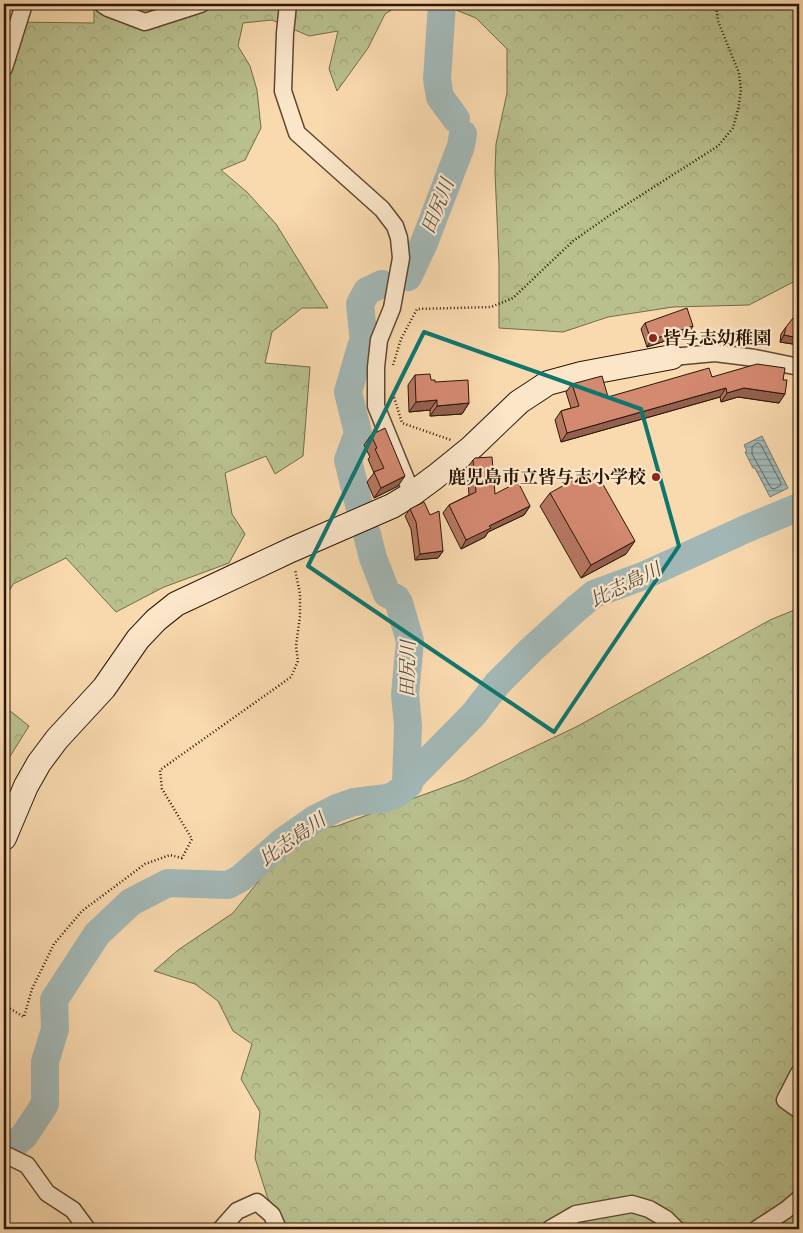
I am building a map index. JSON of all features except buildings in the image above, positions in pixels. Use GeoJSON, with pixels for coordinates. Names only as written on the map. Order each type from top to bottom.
{"type":"FeatureCollection","features":[{"type":"Feature","properties":{"kind":"street"},"geometry":{"type":"LineString","coordinates":[[4,68],[24,4]]}},
{"type":"Feature","properties":{"kind":"street"},"geometry":{"type":"LineString","coordinates":[[102,4],[145,22],[201,4]]}},
{"type":"Feature","properties":{"kind":"street"},"geometry":{"type":"LineString","coordinates":[[288,4],[283,91],[297,133],[382,209],[395,226],[399,238],[401,258],[392,308],[380,340],[376,367],[376,406],[412,494]]}},
{"type":"Feature","properties":{"kind":"street"},"geometry":{"type":"LineString","coordinates":[[4,838],[26,786],[39,763],[57,739],[104,688],[138,639],[156,620],[176,604],[392,506],[412,494],[472,447],[519,402],[548,383],[581,374],[672,356],[714,353],[799,366]]}},
{"type":"Feature","properties":{"kind":"street"},"geometry":{"type":"LineString","coordinates":[[799,1072],[784,1100],[799,1110]]}},
{"type":"Feature","properties":{"kind":"street"},"geometry":{"type":"LineString","coordinates":[[4,1154],[27,1165],[47,1193],[74,1210],[88,1229]]}},
{"type":"Feature","properties":{"kind":"street"},"geometry":{"type":"LineString","coordinates":[[757,1229],[786,1210],[799,1198]]}},
{"type":"Feature","properties":{"kind":"street"},"geometry":{"type":"LineString","coordinates":[[221,1229],[237,1211],[257,1202],[272,1215],[278,1229]]}},
{"type":"Feature","properties":{"kind":"street"},"geometry":{"type":"LineString","coordinates":[[550,1229],[576,1214],[632,1204],[649,1209],[666,1219],[676,1229]]}},
{"type":"Feature","properties":{"kind":"path"},"geometry":{"type":"LineString","coordinates":[[392,368],[401,339],[417,309],[492,307],[513,298],[573,240],[718,146],[733,128],[741,90],[739,73],[718,21],[716,4]]}},
{"type":"Feature","properties":{"kind":"path"},"geometry":{"type":"LineString","coordinates":[[392,392],[402,423],[472,447]]}},
{"type":"Feature","properties":{"kind":"path"},"geometry":{"type":"LineString","coordinates":[[4,1004],[24,1016],[32,989],[54,944],[82,911],[145,864],[170,855],[182,858],[192,839],[162,789],[160,770],[291,677],[298,661],[296,646],[300,616],[300,594],[292,550]]}},
{"type":"Feature","properties":{"kind":"highlighted area"},"geometry":{"type":"Polygon","coordinates":[[[424,332],[641,409],[679,546],[554,732],[308,566],[424,332]]]}},
{"type":"Feature","properties":{"kind":"green space"},"geometry":{"type":"Polygon","coordinates":[[[94,4],[401,4],[385,14],[368,48],[337,91],[329,69],[338,31],[309,36],[272,20],[243,23],[238,46],[250,66],[257,90],[261,128],[245,160],[221,170],[247,192],[276,224],[328,308],[302,308],[272,332],[265,363],[310,367],[303,456],[275,474],[266,456],[225,473],[232,514],[245,534],[229,563],[164,587],[116,612],[66,558],[13,584],[4,601],[4,45],[12,22],[94,23],[94,4]]]}},
{"type":"Feature","properties":{"kind":"green space"},"geometry":{"type":"Polygon","coordinates":[[[441,4],[799,4],[799,279],[749,305],[673,307],[608,317],[563,332],[499,328],[499,265],[495,172],[496,144],[507,93],[507,49],[476,18],[441,4]]]}},
{"type":"Feature","properties":{"kind":"green space"},"geometry":{"type":"Polygon","coordinates":[[[799,608],[799,1229],[283,1229],[267,1196],[255,1158],[260,1112],[241,1079],[252,1044],[233,1031],[218,1001],[195,984],[154,971],[178,950],[233,913],[266,872],[296,846],[323,828],[337,826],[464,780],[576,727],[770,620],[799,608]]]}},
{"type":"Feature","properties":{"kind":"green space"},"geometry":{"type":"Polygon","coordinates":[[[4,706],[29,726],[4,766],[4,706]]]}},
{"type":"Feature","properties":{"kind":"water"},"geometry":{"type":"Polygon","coordinates":[[[762,436],[788,488],[770,497],[745,452],[747,451],[744,445],[762,436]]]}},
{"type":"Feature","properties":{"kind":"waterway","name":"田尻川"},"geometry":{"type":"LineString","coordinates":[[442,4],[437,79],[440,97],[456,119]]}},
{"type":"Feature","properties":{"kind":"waterway","name":"田尻川"},"geometry":{"type":"LineString","coordinates":[[408,277],[424,243],[461,146],[463,134]]}},
{"type":"Feature","properties":{"kind":"waterway","name":"田尻川"},"geometry":{"type":"LineString","coordinates":[[359,505],[348,460],[358,433],[348,392],[361,347],[364,343],[360,304],[367,291],[382,284]]}},
{"type":"Feature","properties":{"kind":"waterway","name":"比志島川"},"geometry":{"type":"LineString","coordinates":[[406,783],[473,715],[497,684],[531,650],[594,594],[643,576],[799,507]]}},
{"type":"Feature","properties":{"kind":"waterway","name":"比志島川"},"geometry":{"type":"LineString","coordinates":[[4,1152],[24,1136],[45,1104],[45,1062],[55,1029],[54,1000],[97,934],[131,902],[168,883],[228,885],[241,878],[282,842],[315,819],[354,802],[387,798],[395,795],[409,784],[406,783],[408,725],[405,694],[410,641],[399,603],[396,598],[387,594],[373,558],[367,534]]}},
{"type":"Feature","properties":{"kind":"place","name":"皆与志幼稚園"},"geometry":{"type":"Point","coordinates":[653,338]}},
{"type":"Feature","properties":{"kind":"place","name":"鹿児島市立皆与志小学校"},"geometry":{"type":"Point","coordinates":[656,477]}}]}
